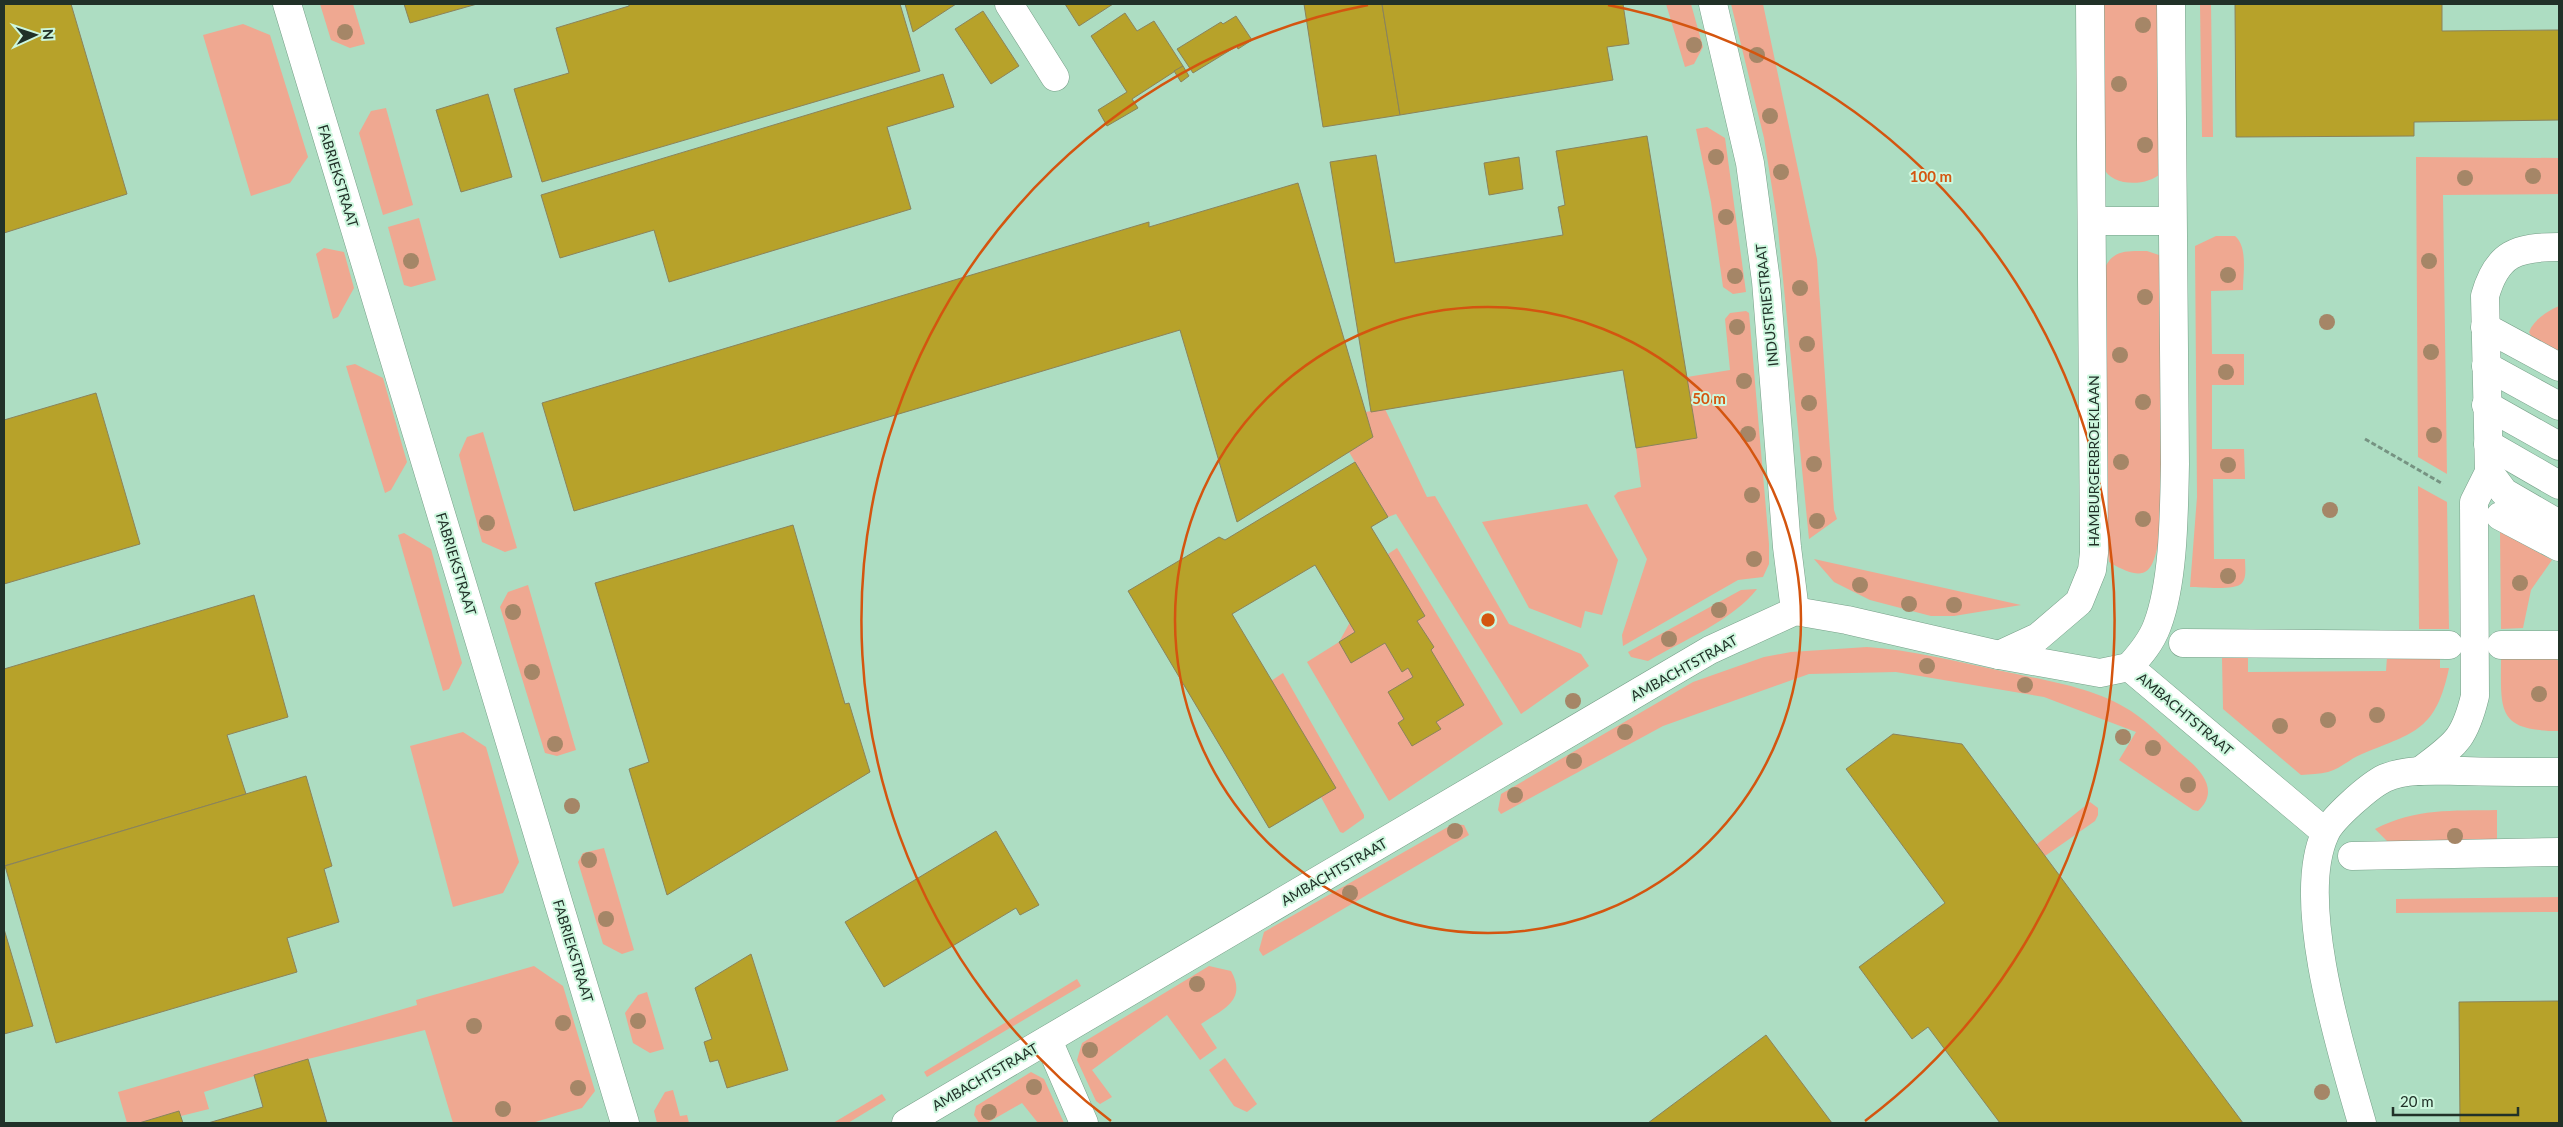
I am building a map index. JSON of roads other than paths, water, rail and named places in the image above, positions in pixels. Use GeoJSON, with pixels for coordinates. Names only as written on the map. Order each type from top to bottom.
{"type":"FeatureCollection","features":[{"type":"Feature","properties":{"kind":"street","name":"FABRIEKSTRAAT"},"geometry":{"type":"LineString","coordinates":[[287,4],[625,1123]]}},
{"type":"Feature","properties":{"kind":"street"},"geometry":{"type":"LineString","coordinates":[[1009,4],[1055,77]]}},
{"type":"Feature","properties":{"kind":"street","name":"INDUSTRIESTRAAT"},"geometry":{"type":"LineString","coordinates":[[1713,4],[1750,163],[1766,281],[1787,546],[1795,611]]}},
{"type":"Feature","properties":{"kind":"street","name":"HAMBURGERBROEKLAAN"},"geometry":{"type":"LineString","coordinates":[[1999,655],[2038,637],[2079,602],[2092,570],[2094,553],[2090,4]]}},
{"type":"Feature","properties":{"kind":"street"},"geometry":{"type":"LineString","coordinates":[[2130,667],[2146,648],[2157,626],[2164,600],[2173,528],[2170,4]]}},
{"type":"Feature","properties":{"kind":"street"},"geometry":{"type":"LineString","coordinates":[[2092,221],[2172,221]]}},
{"type":"Feature","properties":{"kind":"street"},"geometry":{"type":"LineString","coordinates":[[2420,771],[2456,744],[2469,722],[2475,696],[2474,502],[2489,472],[2485,296],[2491,274],[2501,262],[2515,253],[2536,247],[2559,247]]}},
{"type":"Feature","properties":{"kind":"street"},"geometry":{"type":"LineString","coordinates":[[2485,327],[2559,367]]}},
{"type":"Feature","properties":{"kind":"street"},"geometry":{"type":"LineString","coordinates":[[2486,366],[2559,406]]}},
{"type":"Feature","properties":{"kind":"street"},"geometry":{"type":"LineString","coordinates":[[2486,405],[2559,446]]}},
{"type":"Feature","properties":{"kind":"street"},"geometry":{"type":"LineString","coordinates":[[2488,444],[2559,485]]}},
{"type":"Feature","properties":{"kind":"street"},"geometry":{"type":"LineString","coordinates":[[2489,472],[2504,492],[2559,524]]}},
{"type":"Feature","properties":{"kind":"street"},"geometry":{"type":"LineString","coordinates":[[2500,516],[2559,547]]}},
{"type":"Feature","properties":{"kind":"street","name":"AMBACHTSTRAAT"},"geometry":{"type":"LineString","coordinates":[[906,1123],[1710,650],[1795,611],[1856,622],[1999,655],[2100,673],[2130,667],[2325,832]]}},
{"type":"Feature","properties":{"kind":"street"},"geometry":{"type":"LineString","coordinates":[[2183,643],[2214,651],[2449,645]]}},
{"type":"Feature","properties":{"kind":"street"},"geometry":{"type":"LineString","coordinates":[[2501,645],[2559,645]]}},
{"type":"Feature","properties":{"kind":"street"},"geometry":{"type":"LineString","coordinates":[[2362,1123],[2318,941],[2315,901],[2318,857],[2325,832],[2362,792],[2386,778],[2420,771],[2559,772]]}},
{"type":"Feature","properties":{"kind":"street"},"geometry":{"type":"LineString","coordinates":[[2352,856],[2559,852]]}},
{"type":"Feature","properties":{"kind":"street"},"geometry":{"type":"LineString","coordinates":[[1048,1040],[1084,1123]]}}]}
